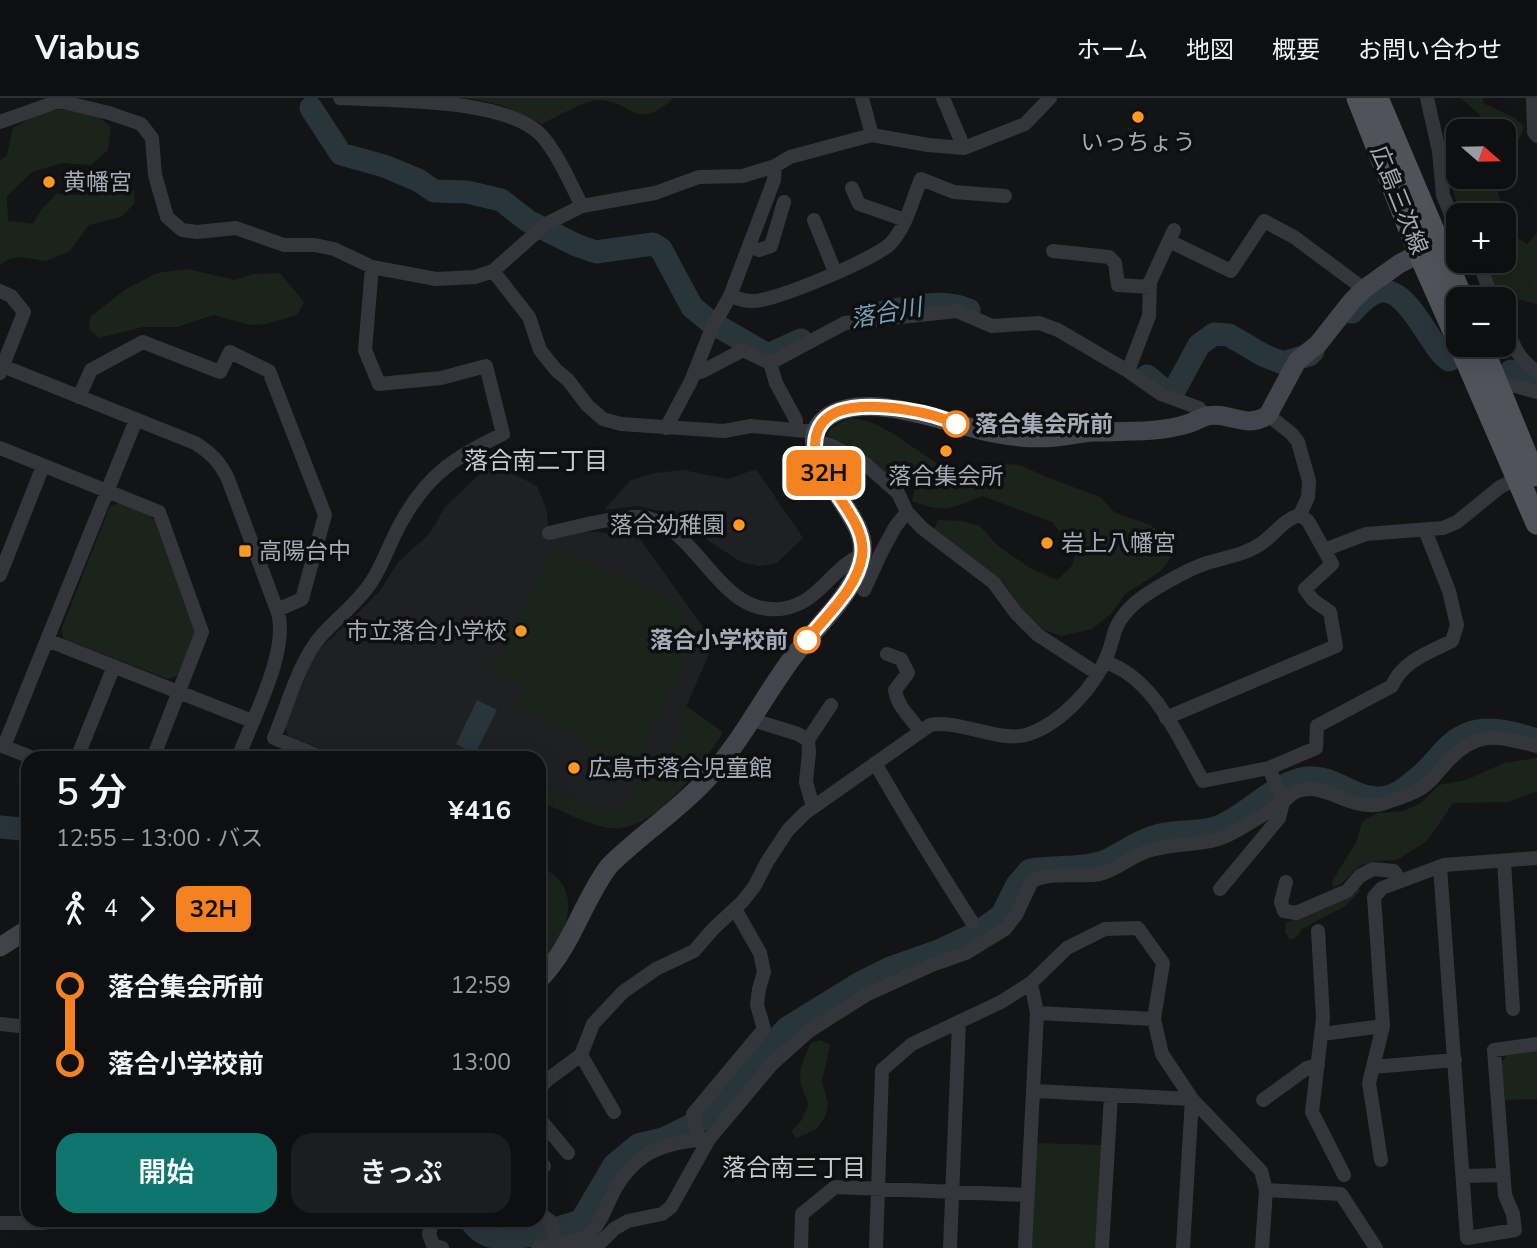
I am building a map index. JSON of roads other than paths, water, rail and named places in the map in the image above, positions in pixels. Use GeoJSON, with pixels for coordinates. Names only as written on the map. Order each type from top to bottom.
{"type":"FeatureCollection","features":[{"type":"Feature","properties":{"kind":"main road","name":"広島三次線"},"geometry":{"type":"LineString","coordinates":[[1358,98],[1439,243],[1448,287]]}},
{"type":"Feature","properties":{"kind":"main road","name":"広島三次線"},"geometry":{"type":"LineString","coordinates":[[1377,98],[1457,287]]}},
{"type":"Feature","properties":{"kind":"main road","name":"広島三次線"},"geometry":{"type":"LineString","coordinates":[[1468,357],[1492,396],[1528,481],[1537,523]]}},
{"type":"Feature","properties":{"kind":"main road","name":"広島三次線"},"geometry":{"type":"LineString","coordinates":[[1484,357],[1492,396]]}},
{"type":"Feature","properties":{"kind":"street"},"geometry":{"type":"LineString","coordinates":[[340,98],[473,103],[501,110],[527,121],[552,149],[582,206]]}},
{"type":"Feature","properties":{"kind":"street"},"geometry":{"type":"LineString","coordinates":[[862,98],[872,135]]}},
{"type":"Feature","properties":{"kind":"street"},"geometry":{"type":"LineString","coordinates":[[943,98],[964,148]]}},
{"type":"Feature","properties":{"kind":"street"},"geometry":{"type":"LineString","coordinates":[[864,590],[868,552],[856,525],[818,460],[816,437],[827,418],[840,410],[856,408],[912,411],[995,434],[1038,438],[1075,433],[1149,430],[1187,425],[1206,416],[1247,422],[1260,420],[1268,415],[1297,361],[1318,344],[1364,289],[1439,243],[1443,195],[1439,151],[1427,98]]}},
{"type":"Feature","properties":{"kind":"street"},"geometry":{"type":"LineString","coordinates":[[1532,98],[1534,132],[1537,136]]}},
{"type":"Feature","properties":{"kind":"street"},"geometry":{"type":"LineString","coordinates":[[0,122],[59,99],[141,124],[152,138],[155,175],[167,217],[182,230],[197,232],[236,228],[284,245],[314,245],[334,249],[372,267],[436,279],[475,277],[493,271],[542,228],[582,206],[655,193],[699,177],[743,176],[775,166],[790,158],[872,135],[964,148],[1025,124],[1047,99]]}},
{"type":"Feature","properties":{"kind":"street"},"geometry":{"type":"LineString","coordinates":[[666,428],[730,296],[774,180],[775,166]]}},
{"type":"Feature","properties":{"kind":"street"},"geometry":{"type":"LineString","coordinates":[[730,296],[752,302],[771,299],[870,258],[889,245],[905,220],[920,179],[954,192],[1005,196]]}},
{"type":"Feature","properties":{"kind":"street"},"geometry":{"type":"LineString","coordinates":[[852,188],[859,204],[905,220]]}},
{"type":"Feature","properties":{"kind":"street"},"geometry":{"type":"LineString","coordinates":[[749,246],[759,250],[771,246],[784,202]]}},
{"type":"Feature","properties":{"kind":"street"},"geometry":{"type":"LineString","coordinates":[[814,220],[835,272]]}},
{"type":"Feature","properties":{"kind":"street"},"geometry":{"type":"LineString","coordinates":[[1128,370],[1149,316],[1150,282],[1172,235],[1230,271],[1264,221],[1294,237],[1364,289]]}},
{"type":"Feature","properties":{"kind":"street"},"geometry":{"type":"LineString","coordinates":[[1053,251],[1109,257],[1115,263],[1118,285],[1150,287]]}},
{"type":"Feature","properties":{"kind":"street"},"geometry":{"type":"LineString","coordinates":[[306,751],[274,738],[305,660],[320,637],[354,605],[373,579],[403,518],[423,489],[441,469],[462,453],[502,434],[486,366],[441,378],[379,384],[365,351],[372,267]]}},
{"type":"Feature","properties":{"kind":"street"},"geometry":{"type":"LineString","coordinates":[[493,271],[529,317],[540,350],[587,405],[603,419],[621,424],[666,428],[724,431],[751,426],[796,430],[816,437],[863,462],[898,493],[907,512],[922,528],[994,583],[1016,613],[1038,635],[1101,668],[1118,666],[1132,676],[1151,696],[1166,718],[1203,781],[1269,768],[1316,748],[1317,726],[1392,686],[1396,676],[1407,664],[1452,641],[1457,625],[1449,591],[1425,530]]}},
{"type":"Feature","properties":{"kind":"street"},"geometry":{"type":"LineString","coordinates":[[0,291],[11,296],[24,312],[1,368],[195,443],[210,453],[228,479],[277,610],[281,631],[280,647],[241,751]]}},
{"type":"Feature","properties":{"kind":"street"},"geometry":{"type":"LineString","coordinates":[[771,363],[845,323],[957,311],[992,326],[1039,323],[1058,330],[1128,370],[1161,394],[1199,408],[1206,416]]}},
{"type":"Feature","properties":{"kind":"street"},"geometry":{"type":"LineString","coordinates":[[79,397],[91,370],[143,342],[220,372],[230,352],[269,371],[325,515],[302,599],[277,610]]}},
{"type":"Feature","properties":{"kind":"street"},"geometry":{"type":"LineString","coordinates":[[695,372],[701,372],[743,350],[771,363]]}},
{"type":"Feature","properties":{"kind":"street"},"geometry":{"type":"LineString","coordinates":[[1516,350],[1527,366],[1537,371]]}},
{"type":"Feature","properties":{"kind":"street"},"geometry":{"type":"LineString","coordinates":[[771,363],[776,383],[796,420],[796,430]]}},
{"type":"Feature","properties":{"kind":"street"},"geometry":{"type":"LineString","coordinates":[[1492,396],[1512,385],[1537,392]]}},
{"type":"Feature","properties":{"kind":"street"},"geometry":{"type":"LineString","coordinates":[[546,1081],[580,1055],[593,1024],[622,992],[656,969],[694,951],[712,929],[735,909],[754,887],[788,830],[813,807],[930,724],[944,722],[972,730],[1026,736],[1043,729],[1073,705],[1101,668],[1114,626],[1132,605],[1180,574],[1241,554],[1262,543],[1292,517],[1300,514],[1308,497],[1310,481],[1298,442],[1268,415]]}},
{"type":"Feature","properties":{"kind":"street"},"geometry":{"type":"LineString","coordinates":[[21,753],[2,745],[136,420]]}},
{"type":"Feature","properties":{"kind":"street"},"geometry":{"type":"LineString","coordinates":[[0,448],[159,512],[202,632],[156,751]]}},
{"type":"Feature","properties":{"kind":"street"},"geometry":{"type":"LineString","coordinates":[[0,575],[43,466]]}},
{"type":"Feature","properties":{"kind":"street"},"geometry":{"type":"LineString","coordinates":[[1324,550],[1366,534],[1443,528],[1457,522],[1500,487],[1528,481]]}},
{"type":"Feature","properties":{"kind":"street"},"geometry":{"type":"LineString","coordinates":[[546,973],[567,944],[597,883],[609,866],[705,781],[730,753],[791,660],[847,590],[868,552],[907,512]]}},
{"type":"Feature","properties":{"kind":"street"},"geometry":{"type":"LineString","coordinates":[[1166,718],[1336,646],[1329,612],[1312,600],[1305,589],[1332,564],[1308,521],[1300,514]]}},
{"type":"Feature","properties":{"kind":"street"},"geometry":{"type":"LineString","coordinates":[[549,533],[632,517],[646,517],[663,523],[744,601],[762,608],[795,606],[813,597],[849,560],[868,552]]}},
{"type":"Feature","properties":{"kind":"street"},"geometry":{"type":"LineString","coordinates":[[47,639],[252,721]]}},
{"type":"Feature","properties":{"kind":"street"},"geometry":{"type":"LineString","coordinates":[[887,654],[901,659],[908,673],[895,690],[898,705],[920,731]]}},
{"type":"Feature","properties":{"kind":"street"},"geometry":{"type":"LineString","coordinates":[[80,751],[114,666]]}},
{"type":"Feature","properties":{"kind":"street"},"geometry":{"type":"LineString","coordinates":[[813,807],[806,782],[808,740],[831,705]]}},
{"type":"Feature","properties":{"kind":"street"},"geometry":{"type":"LineString","coordinates":[[753,720],[798,734],[808,740]]}},
{"type":"Feature","properties":{"kind":"street"},"geometry":{"type":"LineString","coordinates":[[550,1229],[587,1236],[601,1219],[621,1177],[638,1160],[700,1133],[809,1031],[866,995],[932,965],[966,953],[1005,929],[1016,915],[1032,881],[1041,876],[1080,877],[1104,873],[1146,851],[1227,836],[1280,794],[1314,788],[1345,801],[1368,806],[1381,804],[1421,789],[1456,752],[1468,743],[1486,736],[1537,746]]}},
{"type":"Feature","properties":{"kind":"street"},"geometry":{"type":"LineString","coordinates":[[875,763],[921,844],[972,922]]}},
{"type":"Feature","properties":{"kind":"street"},"geometry":{"type":"LineString","coordinates":[[1220,889],[1279,818],[1280,794],[1269,768]]}},
{"type":"Feature","properties":{"kind":"street"},"geometry":{"type":"LineString","coordinates":[[1381,1160],[1369,1083],[1383,1026],[1374,897],[1382,888],[1440,867],[1537,858]]}},
{"type":"Feature","properties":{"kind":"street"},"geometry":{"type":"LineString","coordinates":[[1504,861],[1513,1009]]}},
{"type":"Feature","properties":{"kind":"street"},"geometry":{"type":"LineString","coordinates":[[1440,867],[1467,1238],[1515,1230],[1513,1214],[1504,1195],[1494,1050],[1537,1044]]}},
{"type":"Feature","properties":{"kind":"street"},"geometry":{"type":"LineString","coordinates":[[1286,882],[1281,902],[1284,911],[1296,913],[1347,891],[1360,877],[1373,869],[1394,871],[1400,881]]}},
{"type":"Feature","properties":{"kind":"street"},"geometry":{"type":"LineString","coordinates":[[550,1229],[586,1248],[601,1242],[614,1229],[628,1221],[662,1214],[671,1207],[700,1133],[693,1114],[764,1030],[757,1005],[764,972],[760,953],[735,909]]}},
{"type":"Feature","properties":{"kind":"street"},"geometry":{"type":"LineString","coordinates":[[876,1248],[882,1070],[912,1044],[1001,1002],[1031,983],[1067,948],[1105,929],[1138,928],[1163,963],[1154,1018],[1162,1054],[1192,1099],[1261,1171],[1266,1190],[1262,1248]]}},
{"type":"Feature","properties":{"kind":"street"},"geometry":{"type":"LineString","coordinates":[[1318,931],[1322,1034],[1312,1112],[1344,1175]]}},
{"type":"Feature","properties":{"kind":"street"},"geometry":{"type":"LineString","coordinates":[[0,947],[21,934]]}},
{"type":"Feature","properties":{"kind":"street"},"geometry":{"type":"LineString","coordinates":[[1025,1248],[1037,1013],[1031,983]]}},
{"type":"Feature","properties":{"kind":"street"},"geometry":{"type":"LineString","coordinates":[[1037,1013],[1154,1018]]}},
{"type":"Feature","properties":{"kind":"street"},"geometry":{"type":"LineString","coordinates":[[950,1248],[958,1022]]}},
{"type":"Feature","properties":{"kind":"street"},"geometry":{"type":"LineString","coordinates":[[0,1024],[21,1026]]}},
{"type":"Feature","properties":{"kind":"street"},"geometry":{"type":"LineString","coordinates":[[1322,1034],[1383,1026]]}},
{"type":"Feature","properties":{"kind":"street"},"geometry":{"type":"LineString","coordinates":[[580,1055],[614,1112]]}},
{"type":"Feature","properties":{"kind":"street"},"geometry":{"type":"LineString","coordinates":[[1373,1067],[1455,1060]]}},
{"type":"Feature","properties":{"kind":"street"},"geometry":{"type":"LineString","coordinates":[[1263,1100],[1307,1068],[1318,1065]]}},
{"type":"Feature","properties":{"kind":"street"},"geometry":{"type":"LineString","coordinates":[[1034,1091],[1192,1099]]}},
{"type":"Feature","properties":{"kind":"street"},"geometry":{"type":"LineString","coordinates":[[1102,1248],[1111,1095]]}},
{"type":"Feature","properties":{"kind":"street"},"geometry":{"type":"LineString","coordinates":[[1183,1248],[1192,1099]]}},
{"type":"Feature","properties":{"kind":"street"},"geometry":{"type":"LineString","coordinates":[[546,1126],[568,1153]]}},
{"type":"Feature","properties":{"kind":"street"},"geometry":{"type":"LineString","coordinates":[[1463,1176],[1503,1175]]}},
{"type":"Feature","properties":{"kind":"street"},"geometry":{"type":"LineString","coordinates":[[800,1248],[802,1214],[835,1187],[1027,1195]]}},
{"type":"Feature","properties":{"kind":"street"},"geometry":{"type":"LineString","coordinates":[[1266,1190],[1341,1194],[1376,1248]]}},
{"type":"Feature","properties":{"kind":"street"},"geometry":{"type":"LineString","coordinates":[[0,1223],[21,1223]]}},
{"type":"Feature","properties":{"kind":"street"},"geometry":{"type":"LineString","coordinates":[[431,1227],[429,1234],[432,1245],[442,1248]]}},
{"type":"Feature","properties":{"kind":"street"},"geometry":{"type":"LineString","coordinates":[[538,1248],[550,1229]]}},
{"type":"Feature","properties":{"kind":"waterway","name":"落合川"},"geometry":{"type":"LineString","coordinates":[[311,108],[341,154],[384,166],[418,180],[434,191],[467,192],[501,200],[528,221],[596,252],[653,244],[661,249],[692,307],[709,321],[768,355],[801,340]]}},
{"type":"Feature","properties":{"kind":"waterway","name":"落合川"},"geometry":{"type":"LineString","coordinates":[[1352,312],[1368,297],[1381,291],[1393,293],[1404,301],[1441,353],[1449,360]]}},
{"type":"Feature","properties":{"kind":"waterway","name":"落合川"},"geometry":{"type":"LineString","coordinates":[[872,314],[933,304],[969,310]]}},
{"type":"Feature","properties":{"kind":"waterway","name":"落合川"},"geometry":{"type":"LineString","coordinates":[[1147,376],[1164,390],[1174,391],[1199,345],[1214,334],[1229,335],[1263,355],[1283,363],[1309,355],[1313,351]]}},
{"type":"Feature","properties":{"kind":"waterway","name":"落合川"},"geometry":{"type":"LineString","coordinates":[[1511,371],[1537,379]]}},
{"type":"Feature","properties":{"kind":"waterway"},"geometry":{"type":"LineString","coordinates":[[476,1227],[492,1236],[504,1238],[545,1232],[581,1221],[614,1165],[638,1145],[663,1139],[704,1119],[787,1028],[860,983],[977,933],[1002,915],[1017,885],[1030,870],[1099,863],[1156,836],[1218,827],[1283,786],[1306,778],[1327,780],[1366,796],[1391,796],[1419,777],[1458,739],[1479,731],[1502,731],[1537,740]]}},
{"type":"Feature","properties":{"kind":"waterway"},"geometry":{"type":"LineString","coordinates":[[0,827],[21,829]]}},
{"type":"Feature","properties":{"kind":"place","name":"いっちょう"},"geometry":{"type":"Point","coordinates":[1138,117]}},
{"type":"Feature","properties":{"kind":"place","name":"黄幡宮"},"geometry":{"type":"Point","coordinates":[49,182]}},
{"type":"Feature","properties":{"kind":"place","name":"落合集会所前"},"geometry":{"type":"Point","coordinates":[956,424]}},
{"type":"Feature","properties":{"kind":"place","name":"落合集会所"},"geometry":{"type":"Point","coordinates":[946,451]}},
{"type":"Feature","properties":{"kind":"place","name":"落合幼稚園"},"geometry":{"type":"Point","coordinates":[739,525]}},
{"type":"Feature","properties":{"kind":"place","name":"岩上八幡宮"},"geometry":{"type":"Point","coordinates":[1047,543]}},
{"type":"Feature","properties":{"kind":"place","name":"高陽台中"},"geometry":{"type":"Point","coordinates":[245,551]}},
{"type":"Feature","properties":{"kind":"place","name":"市立落合小学校"},"geometry":{"type":"Point","coordinates":[521,631]}},
{"type":"Feature","properties":{"kind":"place","name":"落合小学校前"},"geometry":{"type":"Point","coordinates":[807,640]}},
{"type":"Feature","properties":{"kind":"place","name":"広島市落合児童館"},"geometry":{"type":"Point","coordinates":[574,768]}},
{"type":"Feature","properties":{"kind":"district","name":"落合南二丁目"},"geometry":{"type":"Point","coordinates":[536,461]}},
{"type":"Feature","properties":{"kind":"district","name":"落合南三丁目"},"geometry":{"type":"Point","coordinates":[794,1168]}}]}
